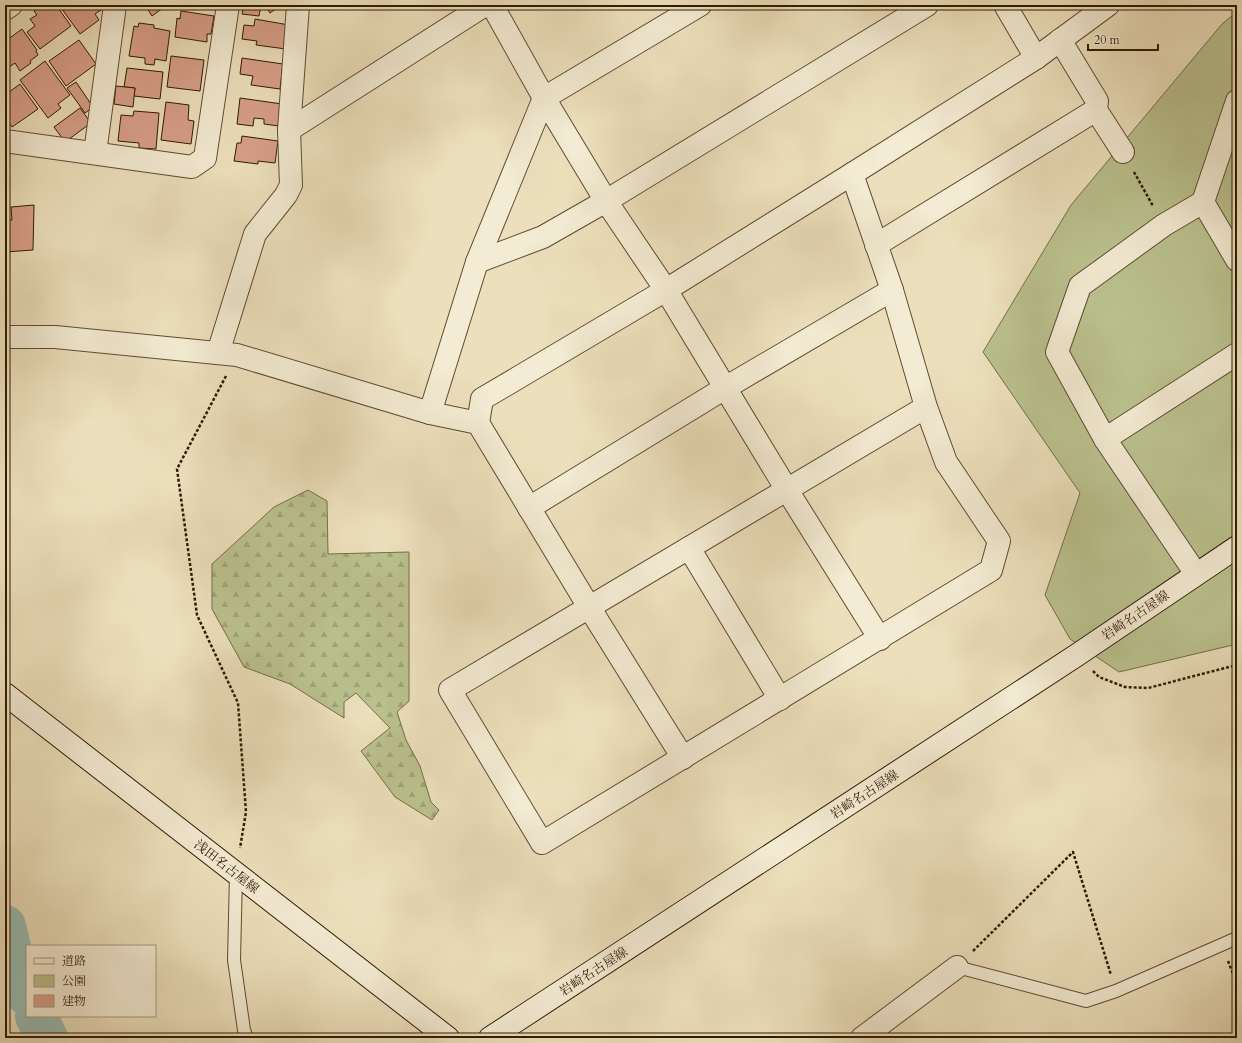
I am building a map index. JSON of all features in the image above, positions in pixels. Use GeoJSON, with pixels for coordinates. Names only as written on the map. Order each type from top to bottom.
{"type":"FeatureCollection","features":[{"type":"Feature","properties":{"kind":"street"},"geometry":{"type":"LineString","coordinates":[[5,10],[11,5]]}},
{"type":"Feature","properties":{"kind":"street"},"geometry":{"type":"LineString","coordinates":[[95,154],[115,5]]}},
{"type":"Feature","properties":{"kind":"street"},"geometry":{"type":"LineString","coordinates":[[5,141],[192,167],[205,158],[228,5]]}},
{"type":"Feature","properties":{"kind":"street"},"geometry":{"type":"LineString","coordinates":[[228,354],[255,234],[286,195],[291,185],[289,130],[298,5]]}},
{"type":"Feature","properties":{"kind":"street"},"geometry":{"type":"LineString","coordinates":[[289,130],[485,5]]}},
{"type":"Feature","properties":{"kind":"street"},"geometry":{"type":"LineString","coordinates":[[492,5],[544,98],[606,201],[666,290],[787,490],[880,639]]}},
{"type":"Feature","properties":{"kind":"street"},"geometry":{"type":"LineString","coordinates":[[430,413],[477,262],[544,98],[700,5]]}},
{"type":"Feature","properties":{"kind":"street"},"geometry":{"type":"LineString","coordinates":[[477,262],[543,237],[606,201],[927,5]]}},
{"type":"Feature","properties":{"kind":"street"},"geometry":{"type":"LineString","coordinates":[[1005,5],[1036,58]]}},
{"type":"Feature","properties":{"kind":"street"},"geometry":{"type":"LineString","coordinates":[[683,758],[478,424],[482,399],[666,290],[852,174],[1036,58],[1108,5]]}},
{"type":"Feature","properties":{"kind":"street"},"geometry":{"type":"LineString","coordinates":[[1060,40],[1097,102],[1096,110],[1123,152]]}},
{"type":"Feature","properties":{"kind":"street"},"geometry":{"type":"LineString","coordinates":[[1196,574],[1105,439],[1058,352],[1080,286],[1164,225],[1203,202],[1237,101]]}},
{"type":"Feature","properties":{"kind":"street"},"geometry":{"type":"LineString","coordinates":[[876,245],[1096,110]]}},
{"type":"Feature","properties":{"kind":"street"},"geometry":{"type":"LineString","coordinates":[[852,174],[892,290],[926,407],[946,462],[999,541],[991,570],[880,639],[542,843],[450,690],[926,407]]}},
{"type":"Feature","properties":{"kind":"street"},"geometry":{"type":"LineString","coordinates":[[1203,202],[1237,260]]}},
{"type":"Feature","properties":{"kind":"street"},"geometry":{"type":"LineString","coordinates":[[529,508],[725,388],[892,290]]}},
{"type":"Feature","properties":{"kind":"street"},"geometry":{"type":"LineString","coordinates":[[5,337],[55,337],[228,354],[430,413],[478,424]]}},
{"type":"Feature","properties":{"kind":"street"},"geometry":{"type":"LineString","coordinates":[[1105,439],[1237,354]]}},
{"type":"Feature","properties":{"kind":"street","name":"岩崎名古屋線"},"geometry":{"type":"LineString","coordinates":[[490,1038],[1077,655],[1237,547]]}},
{"type":"Feature","properties":{"kind":"street"},"geometry":{"type":"LineString","coordinates":[[689,548],[780,699]]}},
{"type":"Feature","properties":{"kind":"street","name":"浅田名古屋線"},"geometry":{"type":"LineString","coordinates":[[11,699],[448,1038]]}},
{"type":"Feature","properties":{"kind":"street"},"geometry":{"type":"LineString","coordinates":[[862,1038],[957,967]]}},
{"type":"Feature","properties":{"kind":"lane"},"geometry":{"type":"LineString","coordinates":[[236,874],[234,960],[246,1038]]}},
{"type":"Feature","properties":{"kind":"lane"},"geometry":{"type":"LineString","coordinates":[[957,967],[1086,1001],[1222,946],[1237,938]]}},
{"type":"Feature","properties":{"kind":"path"},"geometry":{"type":"LineString","coordinates":[[1123,152],[1164,225]]}},
{"type":"Feature","properties":{"kind":"path"},"geometry":{"type":"LineString","coordinates":[[228,354],[177,469],[197,615],[238,703],[246,812],[236,874]]}},
{"type":"Feature","properties":{"kind":"path"},"geometry":{"type":"LineString","coordinates":[[1077,655],[1099,677],[1125,687],[1148,688],[1237,665]]}},
{"type":"Feature","properties":{"kind":"path"},"geometry":{"type":"LineString","coordinates":[[957,967],[1073,852],[1116,990]]}},
{"type":"Feature","properties":{"kind":"path"},"geometry":{"type":"LineString","coordinates":[[1222,946],[1237,984]]}},
{"type":"Feature","properties":{"kind":"green space"},"geometry":{"type":"Polygon","coordinates":[[[1237,12],[1237,644],[1119,672],[1070,639],[1045,595],[1080,493],[983,352],[1071,205],[1222,24],[1237,12]]]}},
{"type":"Feature","properties":{"kind":"green space"},"geometry":{"type":"Polygon","coordinates":[[[308,490],[327,501],[328,554],[409,552],[409,701],[397,712],[406,740],[420,766],[431,802],[439,810],[432,820],[395,797],[361,751],[390,728],[356,693],[344,702],[344,718],[290,684],[244,667],[212,609],[212,564],[274,507],[308,490]]]}},
{"type":"Feature","properties":{"kind":"building"},"geometry":{"type":"Polygon","coordinates":[[[42,5],[56,5],[71,26],[40,49],[27,32],[35,26],[30,19],[37,15],[34,11],[42,5]]]}},
{"type":"Feature","properties":{"kind":"building"},"geometry":{"type":"Polygon","coordinates":[[[59,5],[102,5],[104,8],[95,14],[99,20],[80,34],[59,5]]]}},
{"type":"Feature","properties":{"kind":"building"},"geometry":{"type":"Polygon","coordinates":[[[145,5],[167,5],[152,16],[145,5]]]}},
{"type":"Feature","properties":{"kind":"building"},"geometry":{"type":"Polygon","coordinates":[[[244,5],[261,5],[259,16],[242,14],[244,5]]]}},
{"type":"Feature","properties":{"kind":"building"},"geometry":{"type":"Polygon","coordinates":[[[265,5],[281,5],[270,13],[265,5]]]}},
{"type":"Feature","properties":{"kind":"building"},"geometry":{"type":"Polygon","coordinates":[[[181,11],[214,16],[211,34],[207,34],[207,42],[175,37],[177,18],[180,19],[181,11]]]}},
{"type":"Feature","properties":{"kind":"building"},"geometry":{"type":"Polygon","coordinates":[[[255,19],[289,25],[286,49],[256,45],[257,41],[242,39],[244,25],[254,26],[255,19]]]}},
{"type":"Feature","properties":{"kind":"building"},"geometry":{"type":"Polygon","coordinates":[[[139,23],[154,25],[154,28],[170,31],[166,61],[155,59],[154,65],[145,64],[145,58],[129,56],[134,26],[138,27],[139,23]]]}},
{"type":"Feature","properties":{"kind":"building"},"geometry":{"type":"Polygon","coordinates":[[[22,29],[37,50],[38,55],[30,61],[31,63],[20,71],[15,63],[5,70],[5,38],[7,40],[22,29]]]}},
{"type":"Feature","properties":{"kind":"building"},"geometry":{"type":"Polygon","coordinates":[[[79,40],[96,64],[66,86],[49,61],[79,40]]]}},
{"type":"Feature","properties":{"kind":"building"},"geometry":{"type":"Polygon","coordinates":[[[171,56],[204,60],[200,91],[167,87],[171,56]]]}},
{"type":"Feature","properties":{"kind":"building"},"geometry":{"type":"Polygon","coordinates":[[[242,58],[283,64],[280,89],[251,85],[253,76],[240,74],[242,58]]]}},
{"type":"Feature","properties":{"kind":"building"},"geometry":{"type":"Polygon","coordinates":[[[45,61],[70,95],[58,104],[61,108],[48,118],[20,80],[45,61]]]}},
{"type":"Feature","properties":{"kind":"building"},"geometry":{"type":"Polygon","coordinates":[[[127,68],[163,72],[160,99],[134,96],[135,88],[124,87],[127,68]]]}},
{"type":"Feature","properties":{"kind":"building"},"geometry":{"type":"Polygon","coordinates":[[[76,82],[93,107],[85,113],[67,88],[76,82]]]}},
{"type":"Feature","properties":{"kind":"building"},"geometry":{"type":"Polygon","coordinates":[[[20,84],[38,109],[12,127],[5,117],[5,95],[20,84]]]}},
{"type":"Feature","properties":{"kind":"building"},"geometry":{"type":"Polygon","coordinates":[[[116,86],[135,88],[133,107],[114,104],[116,86]]]}},
{"type":"Feature","properties":{"kind":"building"},"geometry":{"type":"Polygon","coordinates":[[[240,98],[282,104],[279,126],[264,124],[264,119],[254,118],[253,126],[237,124],[240,98]]]}},
{"type":"Feature","properties":{"kind":"building"},"geometry":{"type":"Polygon","coordinates":[[[166,102],[189,105],[188,120],[194,121],[191,144],[161,140],[166,102]]]}},
{"type":"Feature","properties":{"kind":"building"},"geometry":{"type":"Polygon","coordinates":[[[80,108],[91,123],[65,142],[54,127],[80,108]]]}},
{"type":"Feature","properties":{"kind":"building"},"geometry":{"type":"Polygon","coordinates":[[[134,111],[159,113],[156,149],[139,148],[139,143],[118,141],[121,115],[133,116],[134,111]]]}},
{"type":"Feature","properties":{"kind":"building"},"geometry":{"type":"Polygon","coordinates":[[[242,136],[278,141],[275,163],[258,161],[258,164],[234,161],[237,143],[241,143],[242,136]]]}},
{"type":"Feature","properties":{"kind":"building"},"geometry":{"type":"Polygon","coordinates":[[[34,205],[33,250],[5,252],[5,220],[12,220],[11,207],[34,205]]]}},
{"type":"Feature","properties":{"kind":"waterway"},"geometry":{"type":"LineString","coordinates":[[5,926],[15,968],[26,993]]}},
{"type":"Feature","properties":{"kind":"waterway"},"geometry":{"type":"LineString","coordinates":[[36,1017],[47,1038]]}}]}
